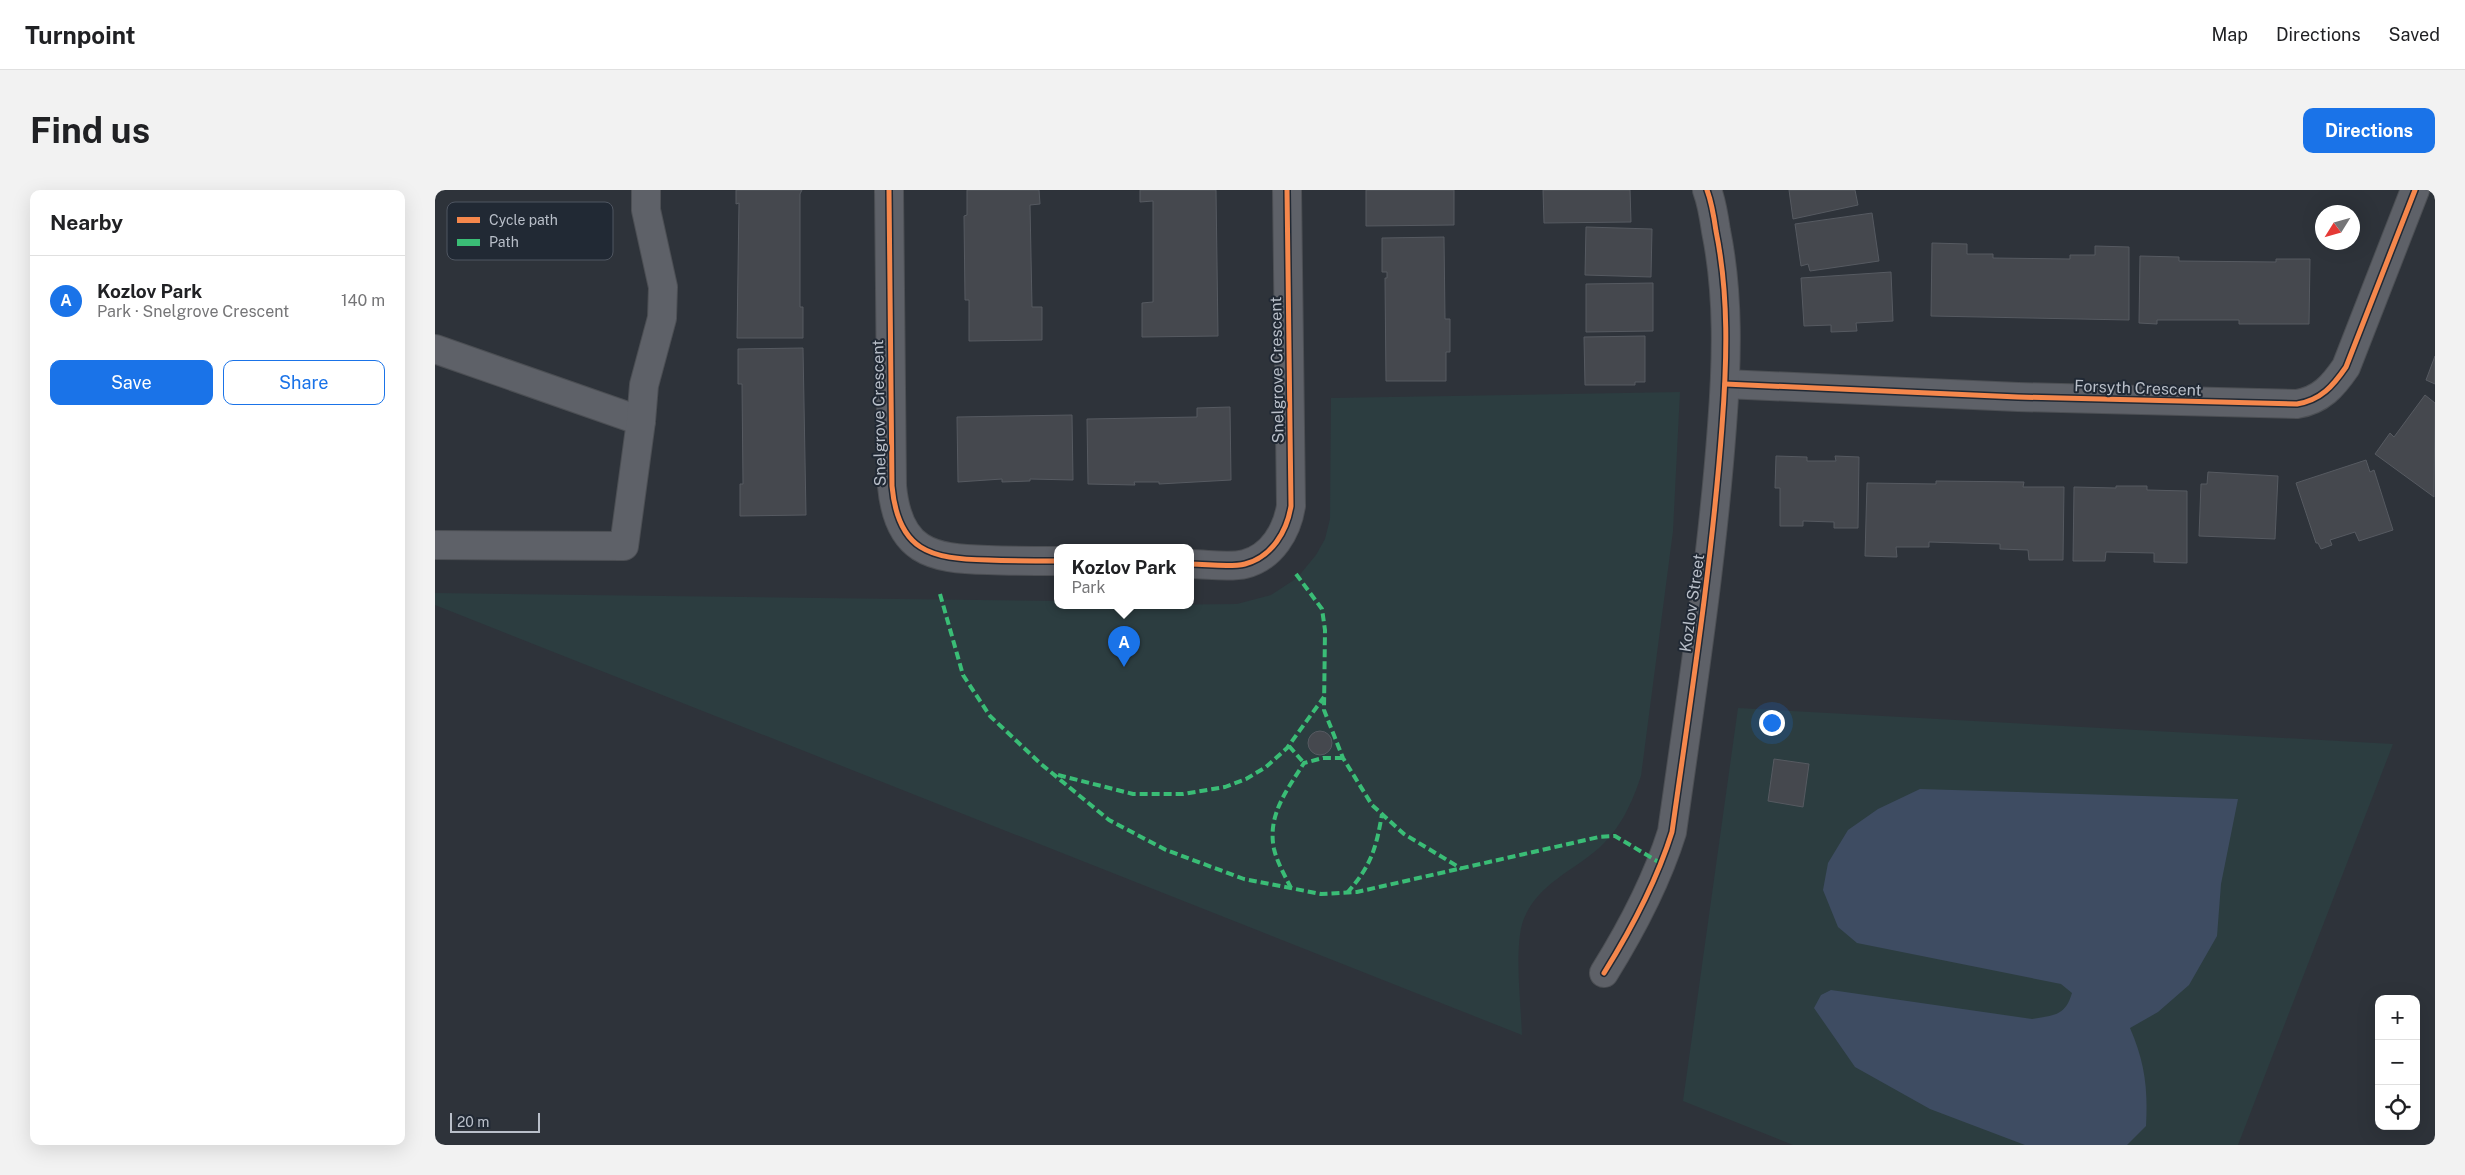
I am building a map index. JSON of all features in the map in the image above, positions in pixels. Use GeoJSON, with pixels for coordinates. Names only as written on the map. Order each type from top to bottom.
{"type":"FeatureCollection","features":[{"type":"Feature","properties":{"kind":"street"},"geometry":{"type":"LineString","coordinates":[[435,546],[624,546],[641,421],[643,385],[663,318],[663,287],[645,210],[646,190]]}},
{"type":"Feature","properties":{"kind":"street","name":"Snelgrove Crescent"},"geometry":{"type":"LineString","coordinates":[[889,190],[892,486],[894,509],[904,530],[921,549],[943,558],[1054,562]]}},
{"type":"Feature","properties":{"kind":"street","name":"Snelgrove Crescent"},"geometry":{"type":"LineString","coordinates":[[1194,564],[1245,564],[1261,556],[1279,541],[1289,522],[1291,506],[1287,190]]}},
{"type":"Feature","properties":{"kind":"street","name":"Kozlov Street"},"geometry":{"type":"LineString","coordinates":[[1604,973],[1634,923],[1662,864],[1672,832],[1714,531],[1725,384],[1726,315],[1721,255],[1707,190]]}},
{"type":"Feature","properties":{"kind":"street","name":"Forsyth Crescent"},"geometry":{"type":"LineString","coordinates":[[1725,384],[2028,397],[2297,404],[2311,402],[2323,395],[2335,384],[2346,367],[2415,190]]}},
{"type":"Feature","properties":{"kind":"street"},"geometry":{"type":"LineString","coordinates":[[435,349],[641,421]]}},
{"type":"Feature","properties":{"kind":"shaded area"},"geometry":{"type":"Polygon","coordinates":[[[1680,392],[1673,531],[1641,776],[1630,805],[1614,832],[1589,857],[1546,888],[1529,908],[1523,921],[1520,932],[1518,961],[1522,1035],[435,605],[435,593],[1054,601],[1054,609],[1194,609],[1194,604],[1237,604],[1271,595],[1297,578],[1316,555],[1325,539],[1330,519],[1331,398],[1680,392]]]}},
{"type":"Feature","properties":{"kind":"shaded area"},"geometry":{"type":"Polygon","coordinates":[[[1738,708],[2393,744],[2238,1145],[1793,1145],[1683,1101],[1738,708]]]}},
{"type":"Feature","properties":{"kind":"water"},"geometry":{"type":"Polygon","coordinates":[[[1920,789],[2238,799],[2221,884],[2217,936],[2189,985],[2158,1012],[2130,1028],[2142,1064],[2147,1112],[2146,1126],[2127,1145],[2025,1145],[1930,1109],[1855,1067],[1814,1008],[1821,995],[1831,990],[2032,1019],[2057,1014],[2066,1007],[2069,1001],[2072,993],[2061,984],[1857,943],[1838,927],[1823,890],[1828,863],[1848,830],[1878,809],[1920,789]]]}},
{"type":"Feature","properties":{"kind":"building"},"geometry":{"type":"Polygon","coordinates":[[[736,190],[802,190],[800,194],[800,307],[803,307],[803,338],[737,338],[739,203],[736,204],[736,190]]]}},
{"type":"Feature","properties":{"kind":"building"},"geometry":{"type":"Polygon","coordinates":[[[967,190],[1039,190],[1040,204],[1030,205],[1032,307],[1042,307],[1042,340],[969,341],[969,300],[965,300],[964,216],[967,215],[967,190]]]}},
{"type":"Feature","properties":{"kind":"building"},"geometry":{"type":"Polygon","coordinates":[[[1140,190],[1216,190],[1218,336],[1142,337],[1142,303],[1153,302],[1153,201],[1140,202],[1140,190]]]}},
{"type":"Feature","properties":{"kind":"building"},"geometry":{"type":"Polygon","coordinates":[[[1366,190],[1454,190],[1454,225],[1366,226],[1366,190]]]}},
{"type":"Feature","properties":{"kind":"building"},"geometry":{"type":"Polygon","coordinates":[[[1543,190],[1630,190],[1631,222],[1544,223],[1543,190]]]}},
{"type":"Feature","properties":{"kind":"building"},"geometry":{"type":"Polygon","coordinates":[[[1789,190],[1855,190],[1858,205],[1793,219],[1789,190]]]}},
{"type":"Feature","properties":{"kind":"building"},"geometry":{"type":"Polygon","coordinates":[[[1872,213],[1879,261],[1810,271],[1808,264],[1801,266],[1795,224],[1872,213]]]}},
{"type":"Feature","properties":{"kind":"building"},"geometry":{"type":"Polygon","coordinates":[[[1586,227],[1652,229],[1651,277],[1585,275],[1586,227]]]}},
{"type":"Feature","properties":{"kind":"building"},"geometry":{"type":"Polygon","coordinates":[[[1444,237],[1445,319],[1450,319],[1450,352],[1446,352],[1446,381],[1386,381],[1385,278],[1387,278],[1387,272],[1382,272],[1382,238],[1444,237]]]}},
{"type":"Feature","properties":{"kind":"building"},"geometry":{"type":"Polygon","coordinates":[[[1932,243],[1967,244],[1967,254],[1993,254],[1993,258],[2070,259],[2070,255],[2095,255],[2095,246],[2129,247],[2129,320],[1931,316],[1932,243]]]}},
{"type":"Feature","properties":{"kind":"building"},"geometry":{"type":"Polygon","coordinates":[[[2140,256],[2179,257],[2179,261],[2276,262],[2276,259],[2310,259],[2309,324],[2239,324],[2239,320],[2157,320],[2157,324],[2139,323],[2140,256]]]}},
{"type":"Feature","properties":{"kind":"building"},"geometry":{"type":"Polygon","coordinates":[[[1891,272],[1893,321],[1856,323],[1857,331],[1831,332],[1831,325],[1804,326],[1801,278],[1891,272]]]}},
{"type":"Feature","properties":{"kind":"building"},"geometry":{"type":"Polygon","coordinates":[[[1653,283],[1653,331],[1586,332],[1586,284],[1653,283]]]}},
{"type":"Feature","properties":{"kind":"building"},"geometry":{"type":"Polygon","coordinates":[[[1645,336],[1645,382],[1635,382],[1635,385],[1585,385],[1584,337],[1645,336]]]}},
{"type":"Feature","properties":{"kind":"building"},"geometry":{"type":"Polygon","coordinates":[[[803,348],[806,515],[740,516],[740,484],[743,484],[742,384],[738,384],[738,349],[803,348]]]}},
{"type":"Feature","properties":{"kind":"building"},"geometry":{"type":"Polygon","coordinates":[[[2435,356],[2435,384],[2426,380],[2435,356]]]}},
{"type":"Feature","properties":{"kind":"building"},"geometry":{"type":"Polygon","coordinates":[[[2425,395],[2435,403],[2434,497],[2375,454],[2390,433],[2394,437],[2425,395]]]}},
{"type":"Feature","properties":{"kind":"building"},"geometry":{"type":"Polygon","coordinates":[[[1230,407],[1231,480],[1159,484],[1159,482],[1134,482],[1135,485],[1088,484],[1087,419],[1197,417],[1197,408],[1230,407]]]}},
{"type":"Feature","properties":{"kind":"building"},"geometry":{"type":"Polygon","coordinates":[[[1072,415],[1073,480],[1030,479],[1030,481],[1002,482],[1002,479],[958,482],[957,417],[1072,415]]]}},
{"type":"Feature","properties":{"kind":"building"},"geometry":{"type":"Polygon","coordinates":[[[1776,456],[1807,457],[1807,461],[1836,461],[1835,456],[1859,457],[1858,528],[1834,528],[1834,522],[1803,521],[1803,526],[1780,526],[1780,488],[1775,488],[1776,456]]]}},
{"type":"Feature","properties":{"kind":"building"},"geometry":{"type":"Polygon","coordinates":[[[2366,460],[2370,472],[2374,470],[2393,530],[2359,541],[2355,532],[2330,540],[2332,545],[2321,549],[2318,543],[2316,543],[2296,483],[2366,460]]]}},
{"type":"Feature","properties":{"kind":"building"},"geometry":{"type":"Polygon","coordinates":[[[2208,472],[2278,476],[2275,539],[2199,536],[2201,484],[2207,484],[2208,472]]]}},
{"type":"Feature","properties":{"kind":"building"},"geometry":{"type":"Polygon","coordinates":[[[1936,481],[2024,482],[2023,487],[2064,487],[2063,560],[2029,560],[2028,550],[2000,549],[2000,544],[1929,542],[1929,547],[1896,547],[1897,557],[1865,556],[1867,483],[1936,484],[1936,481]]]}},
{"type":"Feature","properties":{"kind":"building"},"geometry":{"type":"Polygon","coordinates":[[[2116,486],[2147,486],[2147,490],[2187,491],[2187,563],[2154,562],[2154,553],[2106,552],[2105,561],[2073,561],[2074,487],[2116,488],[2116,486]]]}},
{"type":"Feature","properties":{"kind":"building"},"geometry":{"type":"Polygon","coordinates":[[[1320,731],[1328,735],[1332,743],[1328,751],[1320,755],[1312,751],[1308,743],[1312,735],[1320,731]]]}},
{"type":"Feature","properties":{"kind":"building"},"geometry":{"type":"Polygon","coordinates":[[[1774,759],[1809,764],[1803,807],[1768,801],[1774,759]]]}},
{"type":"Feature","properties":{"kind":"marked path"},"geometry":{"type":"LineString","coordinates":[[1296,574],[1322,609],[1325,630],[1324,710],[1343,758],[1372,805],[1404,834],[1462,869]]}},
{"type":"Feature","properties":{"kind":"marked path"},"geometry":{"type":"LineString","coordinates":[[940,594],[963,675],[990,716],[1041,764],[1109,820],[1166,850],[1244,879],[1321,894],[1357,892],[1599,837],[1615,836],[1662,864]]}},
{"type":"Feature","properties":{"kind":"marked path"},"geometry":{"type":"LineString","coordinates":[[1058,775],[1133,794],[1183,794],[1225,787],[1246,779],[1266,767],[1287,748],[1324,697]]}},
{"type":"Feature","properties":{"kind":"marked path"},"geometry":{"type":"LineString","coordinates":[[1289,746],[1304,763]]}},
{"type":"Feature","properties":{"kind":"marked path"},"geometry":{"type":"LineString","coordinates":[[1291,888],[1274,849],[1273,825],[1280,803],[1304,763],[1323,758],[1343,758]]}},
{"type":"Feature","properties":{"kind":"marked path"},"geometry":{"type":"LineString","coordinates":[[1347,893],[1362,874],[1375,847],[1382,814]]}},
{"type":"Feature","properties":{"kind":"cycle path"},"geometry":{"type":"LineString","coordinates":[[889,190],[892,486],[895,508],[901,525],[910,538],[921,547],[949,557],[1054,561]]}},
{"type":"Feature","properties":{"kind":"cycle path"},"geometry":{"type":"LineString","coordinates":[[1194,564],[1232,566],[1255,561],[1277,542],[1289,515],[1291,506],[1287,190]]}},
{"type":"Feature","properties":{"kind":"cycle path"},"geometry":{"type":"LineString","coordinates":[[1604,973],[1643,905],[1659,869],[1672,832],[1700,629],[1718,477],[1726,353],[1723,279],[1714,215],[1707,190]]}},
{"type":"Feature","properties":{"kind":"cycle path"},"geometry":{"type":"LineString","coordinates":[[1725,384],[2018,397],[2297,404],[2305,402],[2320,396],[2326,391],[2346,367],[2415,190]]}},
{"type":"Feature","properties":{"kind":"place","name":"Kozlov Park"},"geometry":{"type":"Point","coordinates":[1124,667]}}]}
